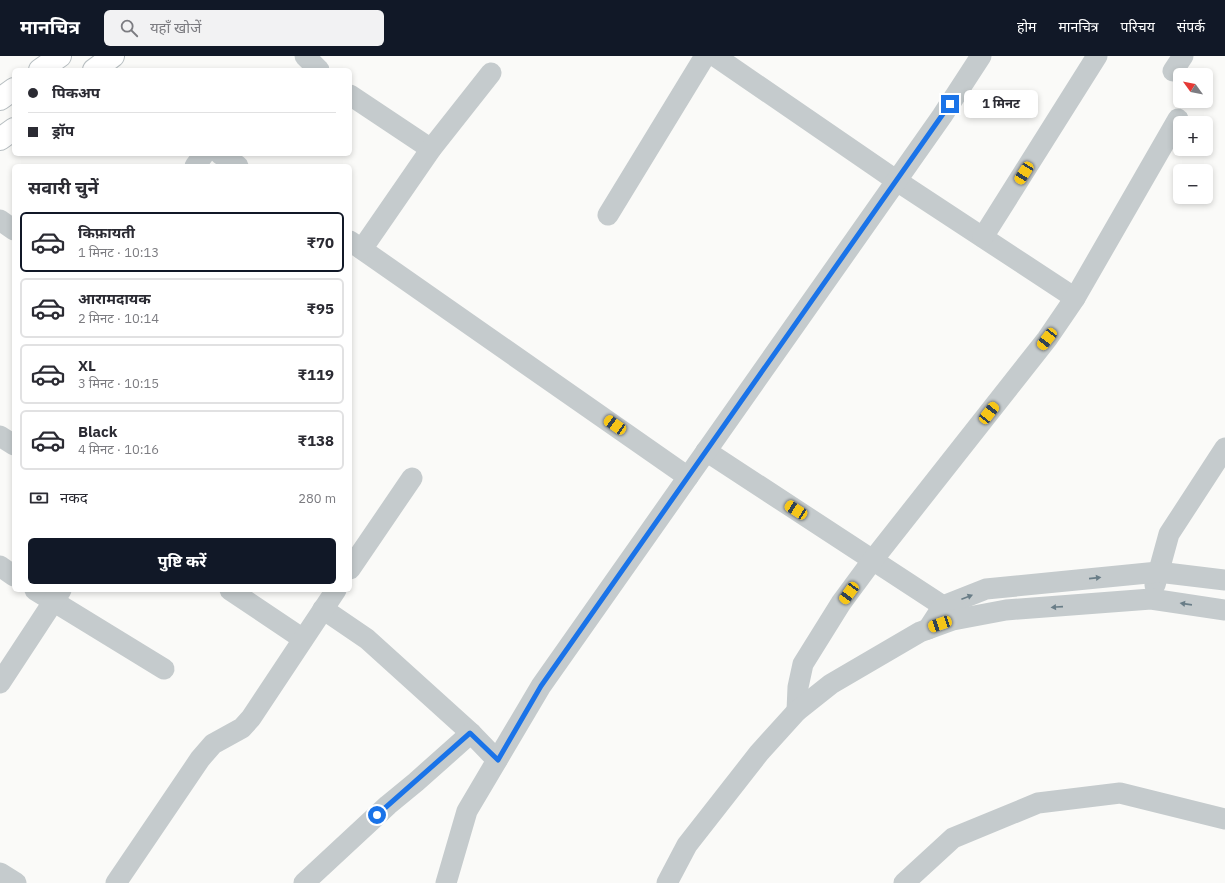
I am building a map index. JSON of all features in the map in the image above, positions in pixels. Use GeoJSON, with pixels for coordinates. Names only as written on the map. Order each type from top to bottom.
{"type":"FeatureCollection","features":[{"type":"Feature","properties":{"kind":"main road"},"geometry":{"type":"LineString","coordinates":[[43,68],[60,56]]}},
{"type":"Feature","properties":{"kind":"main road"},"geometry":{"type":"LineString","coordinates":[[0,99],[12,90]]}},
{"type":"Feature","properties":{"kind":"main road"},"geometry":{"type":"LineString","coordinates":[[0,139],[12,130]]}},
{"type":"Feature","properties":{"kind":"street"},"geometry":{"type":"LineString","coordinates":[[305,56],[317,68]]}},
{"type":"Feature","properties":{"kind":"street"},"geometry":{"type":"LineString","coordinates":[[608,215],[705,56]]}},
{"type":"Feature","properties":{"kind":"street"},"geometry":{"type":"LineString","coordinates":[[715,56],[897,181],[1075,298]]}},
{"type":"Feature","properties":{"kind":"street"},"geometry":{"type":"LineString","coordinates":[[446,883],[468,810],[541,686],[897,181],[981,56]]}},
{"type":"Feature","properties":{"kind":"street"},"geometry":{"type":"LineString","coordinates":[[983,238],[1097,56]]}},
{"type":"Feature","properties":{"kind":"street"},"geometry":{"type":"LineString","coordinates":[[491,73],[356,245],[688,477]]}},
{"type":"Feature","properties":{"kind":"street"},"geometry":{"type":"LineString","coordinates":[[352,96],[431,149]]}},
{"type":"Feature","properties":{"kind":"street"},"geometry":{"type":"LineString","coordinates":[[797,711],[798,687],[803,664],[841,603],[872,561],[1047,339],[1075,298],[1173,128]]}},
{"type":"Feature","properties":{"kind":"street"},"geometry":{"type":"LineString","coordinates":[[223,156],[235,164]]}},
{"type":"Feature","properties":{"kind":"street"},"geometry":{"type":"LineString","coordinates":[[0,220],[12,229]]}},
{"type":"Feature","properties":{"kind":"street"},"geometry":{"type":"LineString","coordinates":[[1151,599],[1169,534],[1225,448]]}},
{"type":"Feature","properties":{"kind":"street"},"geometry":{"type":"LineString","coordinates":[[706,451],[948,613],[1151,599],[1225,610]]}},
{"type":"Feature","properties":{"kind":"street"},"geometry":{"type":"LineString","coordinates":[[352,566],[412,478]]}},
{"type":"Feature","properties":{"kind":"street"},"geometry":{"type":"LineString","coordinates":[[0,566],[12,575]]}},
{"type":"Feature","properties":{"kind":"street"},"geometry":{"type":"LineString","coordinates":[[667,883],[687,845],[759,753],[797,711],[831,684],[928,628],[948,613],[986,589],[1158,572],[1225,580]]}},
{"type":"Feature","properties":{"kind":"street"},"geometry":{"type":"LineString","coordinates":[[42,592],[57,596],[164,669]]}},
{"type":"Feature","properties":{"kind":"street"},"geometry":{"type":"LineString","coordinates":[[233,592],[303,639]]}},
{"type":"Feature","properties":{"kind":"street"},"geometry":{"type":"LineString","coordinates":[[116,883],[200,759],[213,744],[242,728],[251,718],[335,592]]}},
{"type":"Feature","properties":{"kind":"street"},"geometry":{"type":"LineString","coordinates":[[0,683],[57,596]]}},
{"type":"Feature","properties":{"kind":"street"},"geometry":{"type":"LineString","coordinates":[[323,608],[367,639],[498,760]]}},
{"type":"Feature","properties":{"kind":"street"},"geometry":{"type":"LineString","coordinates":[[304,883],[388,805],[470,733]]}},
{"type":"Feature","properties":{"kind":"street"},"geometry":{"type":"LineString","coordinates":[[904,883],[953,838],[1038,803],[1120,793],[1224,816]]}},
{"type":"Feature","properties":{"kind":"street"},"geometry":{"type":"LineString","coordinates":[[0,873],[16,883]]}},
{"type":"Feature","properties":{"kind":"route"},"geometry":{"type":"LineString","coordinates":[[377,815],[470,733],[498,760],[541,686],[950,104]]}}]}
